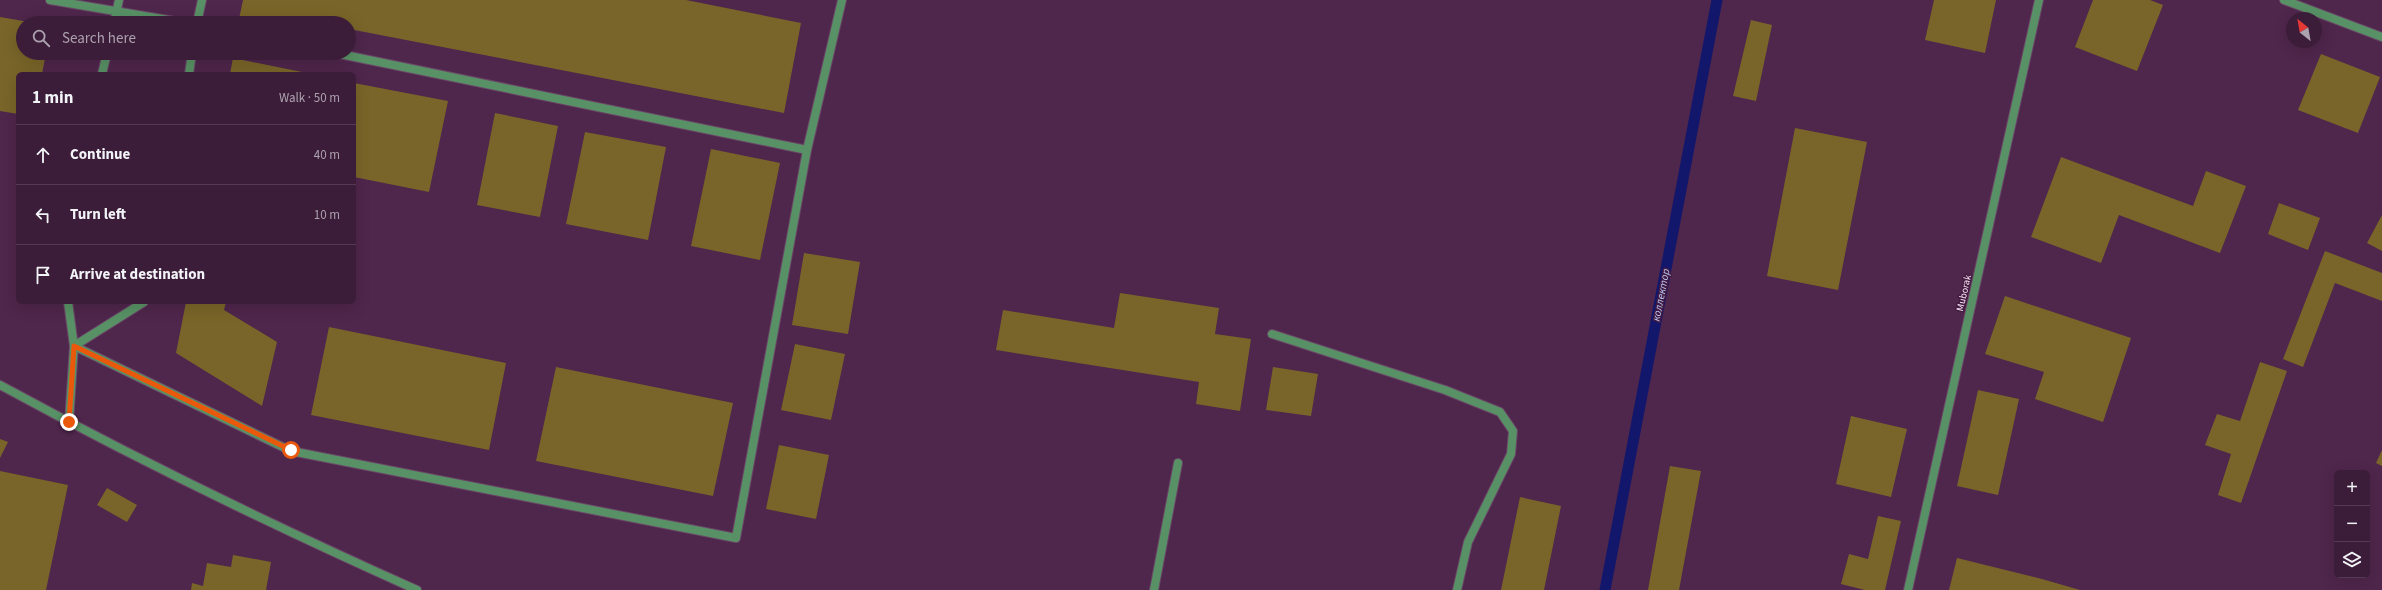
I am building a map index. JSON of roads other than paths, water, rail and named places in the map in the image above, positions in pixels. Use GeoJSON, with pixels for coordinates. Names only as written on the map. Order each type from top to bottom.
{"type":"FeatureCollection","features":[{"type":"Feature","properties":{"kind":"street"},"geometry":{"type":"LineString","coordinates":[[50,0],[142,16]]}},
{"type":"Feature","properties":{"kind":"street"},"geometry":{"type":"LineString","coordinates":[[116,16],[119,0]]}},
{"type":"Feature","properties":{"kind":"street"},"geometry":{"type":"LineString","coordinates":[[199,16],[202,0]]}},
{"type":"Feature","properties":{"kind":"street"},"geometry":{"type":"LineString","coordinates":[[74,346],[291,450],[736,538],[807,150],[842,0]]}},
{"type":"Feature","properties":{"kind":"street","name":"Muborak"},"geometry":{"type":"LineString","coordinates":[[1908,590],[2039,0]]}},
{"type":"Feature","properties":{"kind":"street"},"geometry":{"type":"LineString","coordinates":[[2284,0],[2382,37]]}},
{"type":"Feature","properties":{"kind":"street"},"geometry":{"type":"LineString","coordinates":[[356,57],[807,150]]}},
{"type":"Feature","properties":{"kind":"street"},"geometry":{"type":"LineString","coordinates":[[102,72],[105,60]]}},
{"type":"Feature","properties":{"kind":"street"},"geometry":{"type":"LineString","coordinates":[[189,72],[191,60]]}},
{"type":"Feature","properties":{"kind":"street"},"geometry":{"type":"LineString","coordinates":[[68,304],[74,346],[69,422]]}},
{"type":"Feature","properties":{"kind":"street"},"geometry":{"type":"LineString","coordinates":[[74,346],[141,304]]}},
{"type":"Feature","properties":{"kind":"street"},"geometry":{"type":"LineString","coordinates":[[1272,334],[1445,390],[1500,412],[1513,431],[1511,454],[1468,542],[1457,590]]}},
{"type":"Feature","properties":{"kind":"street"},"geometry":{"type":"LineString","coordinates":[[0,385],[69,422],[312,543],[417,590]]}},
{"type":"Feature","properties":{"kind":"street"},"geometry":{"type":"LineString","coordinates":[[1154,590],[1178,463]]}},
{"type":"Feature","properties":{"kind":"waterway","name":"коллектор"},"geometry":{"type":"LineString","coordinates":[[1605,590],[1717,0]]}}]}
